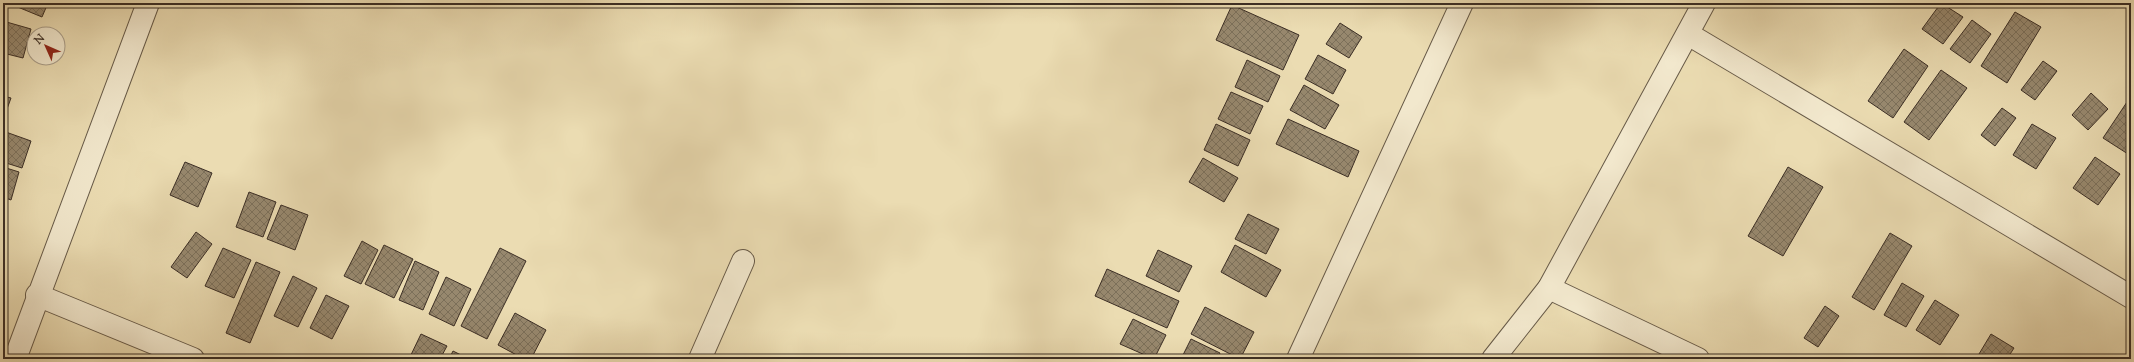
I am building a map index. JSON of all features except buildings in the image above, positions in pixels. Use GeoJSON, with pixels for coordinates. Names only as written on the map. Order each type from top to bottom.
{"type":"FeatureCollection","features":[{"type":"Feature","properties":{"kind":"street"},"geometry":{"type":"LineString","coordinates":[[14,359],[148,3]]}},
{"type":"Feature","properties":{"kind":"street"},"geometry":{"type":"LineString","coordinates":[[1298,359],[1462,3]]}},
{"type":"Feature","properties":{"kind":"street"},"geometry":{"type":"LineString","coordinates":[[1493,359],[1549,288],[1704,3]]}},
{"type":"Feature","properties":{"kind":"street"},"geometry":{"type":"LineString","coordinates":[[1688,34],[2131,297]]}},
{"type":"Feature","properties":{"kind":"street"},"geometry":{"type":"LineString","coordinates":[[700,359],[743,261]]}},
{"type":"Feature","properties":{"kind":"street"},"geometry":{"type":"LineString","coordinates":[[1549,288],[1698,359]]}},
{"type":"Feature","properties":{"kind":"street"},"geometry":{"type":"LineString","coordinates":[[37,295],[193,359]]}}]}
